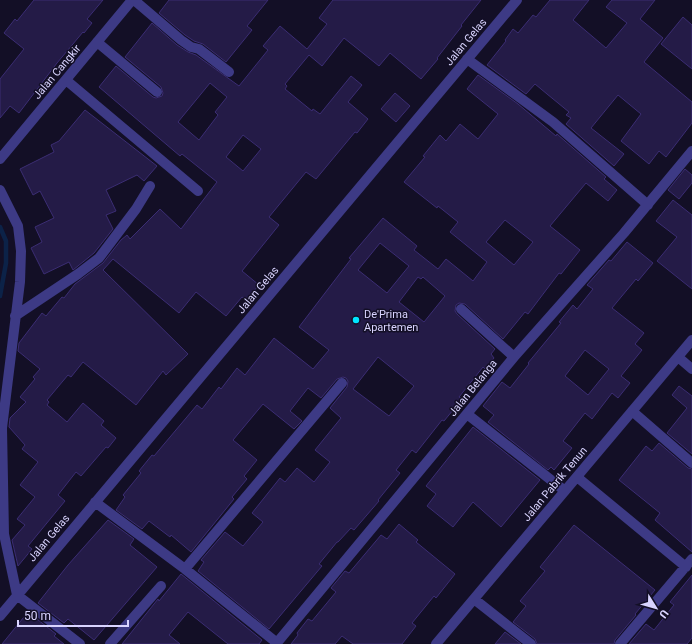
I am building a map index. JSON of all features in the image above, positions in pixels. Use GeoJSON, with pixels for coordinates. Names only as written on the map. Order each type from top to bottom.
{"type":"FeatureCollection","features":[{"type":"Feature","properties":{"kind":"street","name":"Jalan Cangkir"},"geometry":{"type":"LineString","coordinates":[[0,159],[133,0]]}},
{"type":"Feature","properties":{"kind":"street"},"geometry":{"type":"LineString","coordinates":[[133,0],[191,48],[199,49],[229,72]]}},
{"type":"Feature","properties":{"kind":"street","name":"Jalan Gelas"},"geometry":{"type":"LineString","coordinates":[[0,616],[16,595],[517,0]]}},
{"type":"Feature","properties":{"kind":"street"},"geometry":{"type":"LineString","coordinates":[[97,42],[157,92]]}},
{"type":"Feature","properties":{"kind":"street"},"geometry":{"type":"LineString","coordinates":[[467,59],[553,122],[648,205]]}},
{"type":"Feature","properties":{"kind":"street"},"geometry":{"type":"LineString","coordinates":[[66,80],[198,190]]}},
{"type":"Feature","properties":{"kind":"street","name":"Jalan Belanga"},"geometry":{"type":"LineString","coordinates":[[277,643],[514,357],[648,205],[692,151]]}},
{"type":"Feature","properties":{"kind":"street"},"geometry":{"type":"LineString","coordinates":[[15,316],[78,274],[99,258],[136,209],[150,186]]}},
{"type":"Feature","properties":{"kind":"street"},"geometry":{"type":"LineString","coordinates":[[0,190],[18,226],[21,251],[20,282],[2,428],[4,534],[16,595],[80,644]]}},
{"type":"Feature","properties":{"kind":"street"},"geometry":{"type":"LineString","coordinates":[[461,309],[514,357]]}},
{"type":"Feature","properties":{"kind":"street","name":"Jalan Pabrik Tenun"},"geometry":{"type":"LineString","coordinates":[[436,644],[692,340]]}},
{"type":"Feature","properties":{"kind":"street"},"geometry":{"type":"LineString","coordinates":[[678,357],[692,369]]}},
{"type":"Feature","properties":{"kind":"street"},"geometry":{"type":"LineString","coordinates":[[185,570],[342,383]]}},
{"type":"Feature","properties":{"kind":"street"},"geometry":{"type":"LineString","coordinates":[[632,411],[692,463]]}},
{"type":"Feature","properties":{"kind":"street"},"geometry":{"type":"LineString","coordinates":[[467,414],[565,491]]}},
{"type":"Feature","properties":{"kind":"street"},"geometry":{"type":"LineString","coordinates":[[577,477],[689,563],[620,644]]}},
{"type":"Feature","properties":{"kind":"street"},"geometry":{"type":"LineString","coordinates":[[95,502],[185,570],[277,643]]}},
{"type":"Feature","properties":{"kind":"street"},"geometry":{"type":"LineString","coordinates":[[110,644],[161,586]]}},
{"type":"Feature","properties":{"kind":"street"},"geometry":{"type":"LineString","coordinates":[[474,599],[531,644]]}},
{"type":"Feature","properties":{"kind":"building"},"geometry":{"type":"Polygon","coordinates":[[[34,0],[103,0],[87,19],[92,23],[57,63],[19,113],[10,106],[0,118],[0,79],[24,49],[4,33],[15,19],[17,21],[34,0]]]}},
{"type":"Feature","properties":{"kind":"building"},"geometry":{"type":"Polygon","coordinates":[[[169,0],[268,0],[247,26],[252,30],[226,62],[203,44],[194,41],[185,35],[159,13],[169,0]]]}},
{"type":"Feature","properties":{"kind":"building"},"geometry":{"type":"Polygon","coordinates":[[[333,0],[481,0],[461,25],[462,26],[437,58],[438,59],[421,79],[390,53],[379,66],[344,38],[322,66],[309,55],[285,84],[287,86],[285,89],[312,111],[313,109],[320,114],[351,76],[362,85],[348,102],[368,119],[357,133],[355,132],[316,179],[306,172],[269,217],[279,225],[242,271],[259,285],[246,300],[242,297],[226,316],[196,292],[179,313],[113,259],[103,270],[188,354],[166,375],[163,371],[136,405],[83,362],[71,377],[68,375],[47,400],[49,402],[47,405],[67,422],[83,403],[104,421],[101,425],[116,438],[108,448],[106,447],[81,476],[76,472],[58,495],[65,501],[28,546],[32,549],[18,566],[12,540],[25,525],[17,519],[35,497],[20,485],[38,462],[22,449],[25,445],[9,427],[10,418],[26,402],[20,397],[35,379],[33,377],[40,369],[18,351],[19,343],[42,313],[46,316],[62,297],[64,298],[75,284],[103,263],[121,240],[127,235],[130,239],[160,209],[181,229],[217,182],[182,154],[180,156],[99,87],[116,66],[153,97],[156,98],[162,96],[163,93],[161,87],[125,57],[152,23],[177,45],[196,55],[239,86],[268,50],[263,46],[280,26],[307,49],[327,24],[319,18],[333,0]],[[210,83],[178,122],[199,140],[218,115],[215,112],[227,97],[210,83]],[[243,135],[226,157],[243,171],[261,149],[243,135]]]}},
{"type":"Feature","properties":{"kind":"building"},"geometry":{"type":"Polygon","coordinates":[[[550,0],[589,0],[573,20],[606,48],[627,23],[606,7],[612,0],[655,0],[640,19],[663,38],[644,62],[692,102],[692,123],[666,157],[659,151],[649,164],[621,141],[641,114],[618,95],[591,128],[624,154],[614,166],[566,124],[571,118],[566,115],[569,112],[535,84],[526,94],[487,65],[506,41],[505,40],[513,29],[518,33],[533,15],[536,17],[550,0]]]}},
{"type":"Feature","properties":{"kind":"building"},"geometry":{"type":"Polygon","coordinates":[[[683,17],[692,25],[692,69],[661,44],[683,17]]]}},
{"type":"Feature","properties":{"kind":"building"},"geometry":{"type":"Polygon","coordinates":[[[478,75],[518,104],[556,136],[557,134],[606,177],[604,179],[617,190],[608,201],[586,183],[550,226],[580,250],[561,274],[559,273],[528,314],[525,312],[503,339],[465,304],[459,303],[456,305],[455,311],[457,314],[495,349],[491,354],[494,358],[485,369],[483,367],[459,397],[462,399],[444,421],[442,420],[416,453],[412,450],[396,470],[400,473],[378,500],[379,501],[354,530],[351,528],[337,542],[319,564],[322,566],[269,629],[198,571],[204,562],[201,560],[225,532],[243,546],[263,522],[252,513],[280,478],[285,482],[297,468],[314,482],[330,462],[315,450],[341,418],[330,408],[347,387],[348,381],[346,378],[343,377],[337,379],[321,398],[308,388],[290,411],[302,421],[294,429],[263,404],[233,440],[257,460],[244,476],[247,479],[232,497],[234,499],[191,552],[171,535],[170,537],[149,521],[142,529],[116,510],[125,497],[123,495],[141,473],[139,471],[152,455],[154,456],[197,405],[202,409],[219,387],[221,389],[237,368],[245,375],[274,338],[313,369],[329,350],[299,327],[351,259],[349,258],[383,218],[417,246],[414,250],[438,269],[446,259],[473,281],[487,262],[450,232],[458,222],[438,206],[437,208],[404,182],[425,157],[423,156],[440,135],[446,141],[460,124],[478,139],[498,114],[467,89],[478,75]],[[505,220],[486,242],[514,265],[533,242],[505,220]],[[380,243],[358,270],[387,293],[409,266],[380,243]],[[418,277],[399,302],[424,322],[445,296],[423,277],[421,279],[418,277]],[[378,357],[353,389],[389,416],[414,386],[378,357]]]}},
{"type":"Feature","properties":{"kind":"building"},"geometry":{"type":"Polygon","coordinates":[[[395,93],[410,106],[396,122],[381,109],[395,93]]]}},
{"type":"Feature","properties":{"kind":"building"},"geometry":{"type":"Polygon","coordinates":[[[85,110],[157,166],[144,181],[137,175],[106,190],[116,211],[106,215],[113,229],[94,253],[73,270],[69,262],[44,274],[31,248],[42,242],[35,227],[54,218],[40,191],[33,195],[20,169],[54,152],[51,145],[59,141],[85,110]]]}},
{"type":"Feature","properties":{"kind":"building"},"geometry":{"type":"Polygon","coordinates":[[[685,169],[692,175],[692,183],[679,199],[668,190],[685,169]]]}},
{"type":"Feature","properties":{"kind":"building"},"geometry":{"type":"Polygon","coordinates":[[[673,200],[692,215],[692,289],[657,261],[677,237],[656,221],[673,200]]]}},
{"type":"Feature","properties":{"kind":"building"},"geometry":{"type":"Polygon","coordinates":[[[627,242],[653,263],[638,281],[636,279],[612,308],[644,333],[635,344],[642,350],[621,376],[630,383],[618,398],[612,393],[592,419],[585,413],[563,441],[572,448],[554,470],[551,467],[548,470],[488,422],[494,415],[483,406],[502,382],[510,388],[529,364],[528,363],[561,323],[559,322],[573,305],[577,309],[593,289],[587,285],[609,260],[611,261],[627,242]],[[585,350],[565,376],[588,395],[609,369],[585,350]]]}},
{"type":"Feature","properties":{"kind":"building"},"geometry":{"type":"Polygon","coordinates":[[[679,386],[692,396],[692,454],[667,433],[687,408],[672,395],[679,386]]]}},
{"type":"Feature","properties":{"kind":"building"},"geometry":{"type":"Polygon","coordinates":[[[473,427],[540,480],[501,527],[473,502],[453,527],[427,506],[436,494],[426,486],[473,427]]]}},
{"type":"Feature","properties":{"kind":"building"},"geometry":{"type":"Polygon","coordinates":[[[659,443],[688,468],[692,469],[692,552],[655,520],[660,513],[619,480],[646,446],[652,451],[659,443]]]}},
{"type":"Feature","properties":{"kind":"building"},"geometry":{"type":"Polygon","coordinates":[[[108,520],[134,539],[130,545],[157,567],[94,640],[68,619],[64,623],[38,603],[68,565],[108,520]]]}},
{"type":"Feature","properties":{"kind":"building"},"geometry":{"type":"Polygon","coordinates":[[[399,524],[418,540],[416,542],[455,574],[436,598],[434,596],[412,623],[416,626],[402,644],[353,644],[342,636],[335,644],[291,644],[298,635],[297,633],[308,619],[312,621],[336,592],[331,588],[345,571],[349,573],[381,535],[387,539],[399,524]]]}},
{"type":"Feature","properties":{"kind":"building"},"geometry":{"type":"Polygon","coordinates":[[[574,525],[655,590],[615,640],[614,644],[537,644],[535,639],[513,622],[526,606],[520,601],[545,571],[540,567],[574,525]]]}},
{"type":"Feature","properties":{"kind":"building"},"geometry":{"type":"Polygon","coordinates":[[[181,574],[262,640],[259,644],[228,644],[188,612],[169,635],[180,644],[122,644],[158,599],[159,601],[181,574]]]}},
{"type":"Feature","properties":{"kind":"building"},"geometry":{"type":"Polygon","coordinates":[[[692,575],[692,638],[687,644],[629,644],[646,624],[654,630],[674,605],[670,602],[692,575]]]}},
{"type":"Feature","properties":{"kind":"building"},"geometry":{"type":"Polygon","coordinates":[[[28,612],[56,634],[54,636],[64,644],[2,644],[28,612]]]}},
{"type":"Feature","properties":{"kind":"building"},"geometry":{"type":"Polygon","coordinates":[[[505,632],[521,644],[495,644],[505,632]]]}},
{"type":"Feature","properties":{"kind":"waterway"},"geometry":{"type":"LineString","coordinates":[[0,227],[6,241],[6,263],[0,296]]}},
{"type":"Feature","properties":{"kind":"place","name":"De'Prima Apartemen"},"geometry":{"type":"Point","coordinates":[356,320]}}]}
